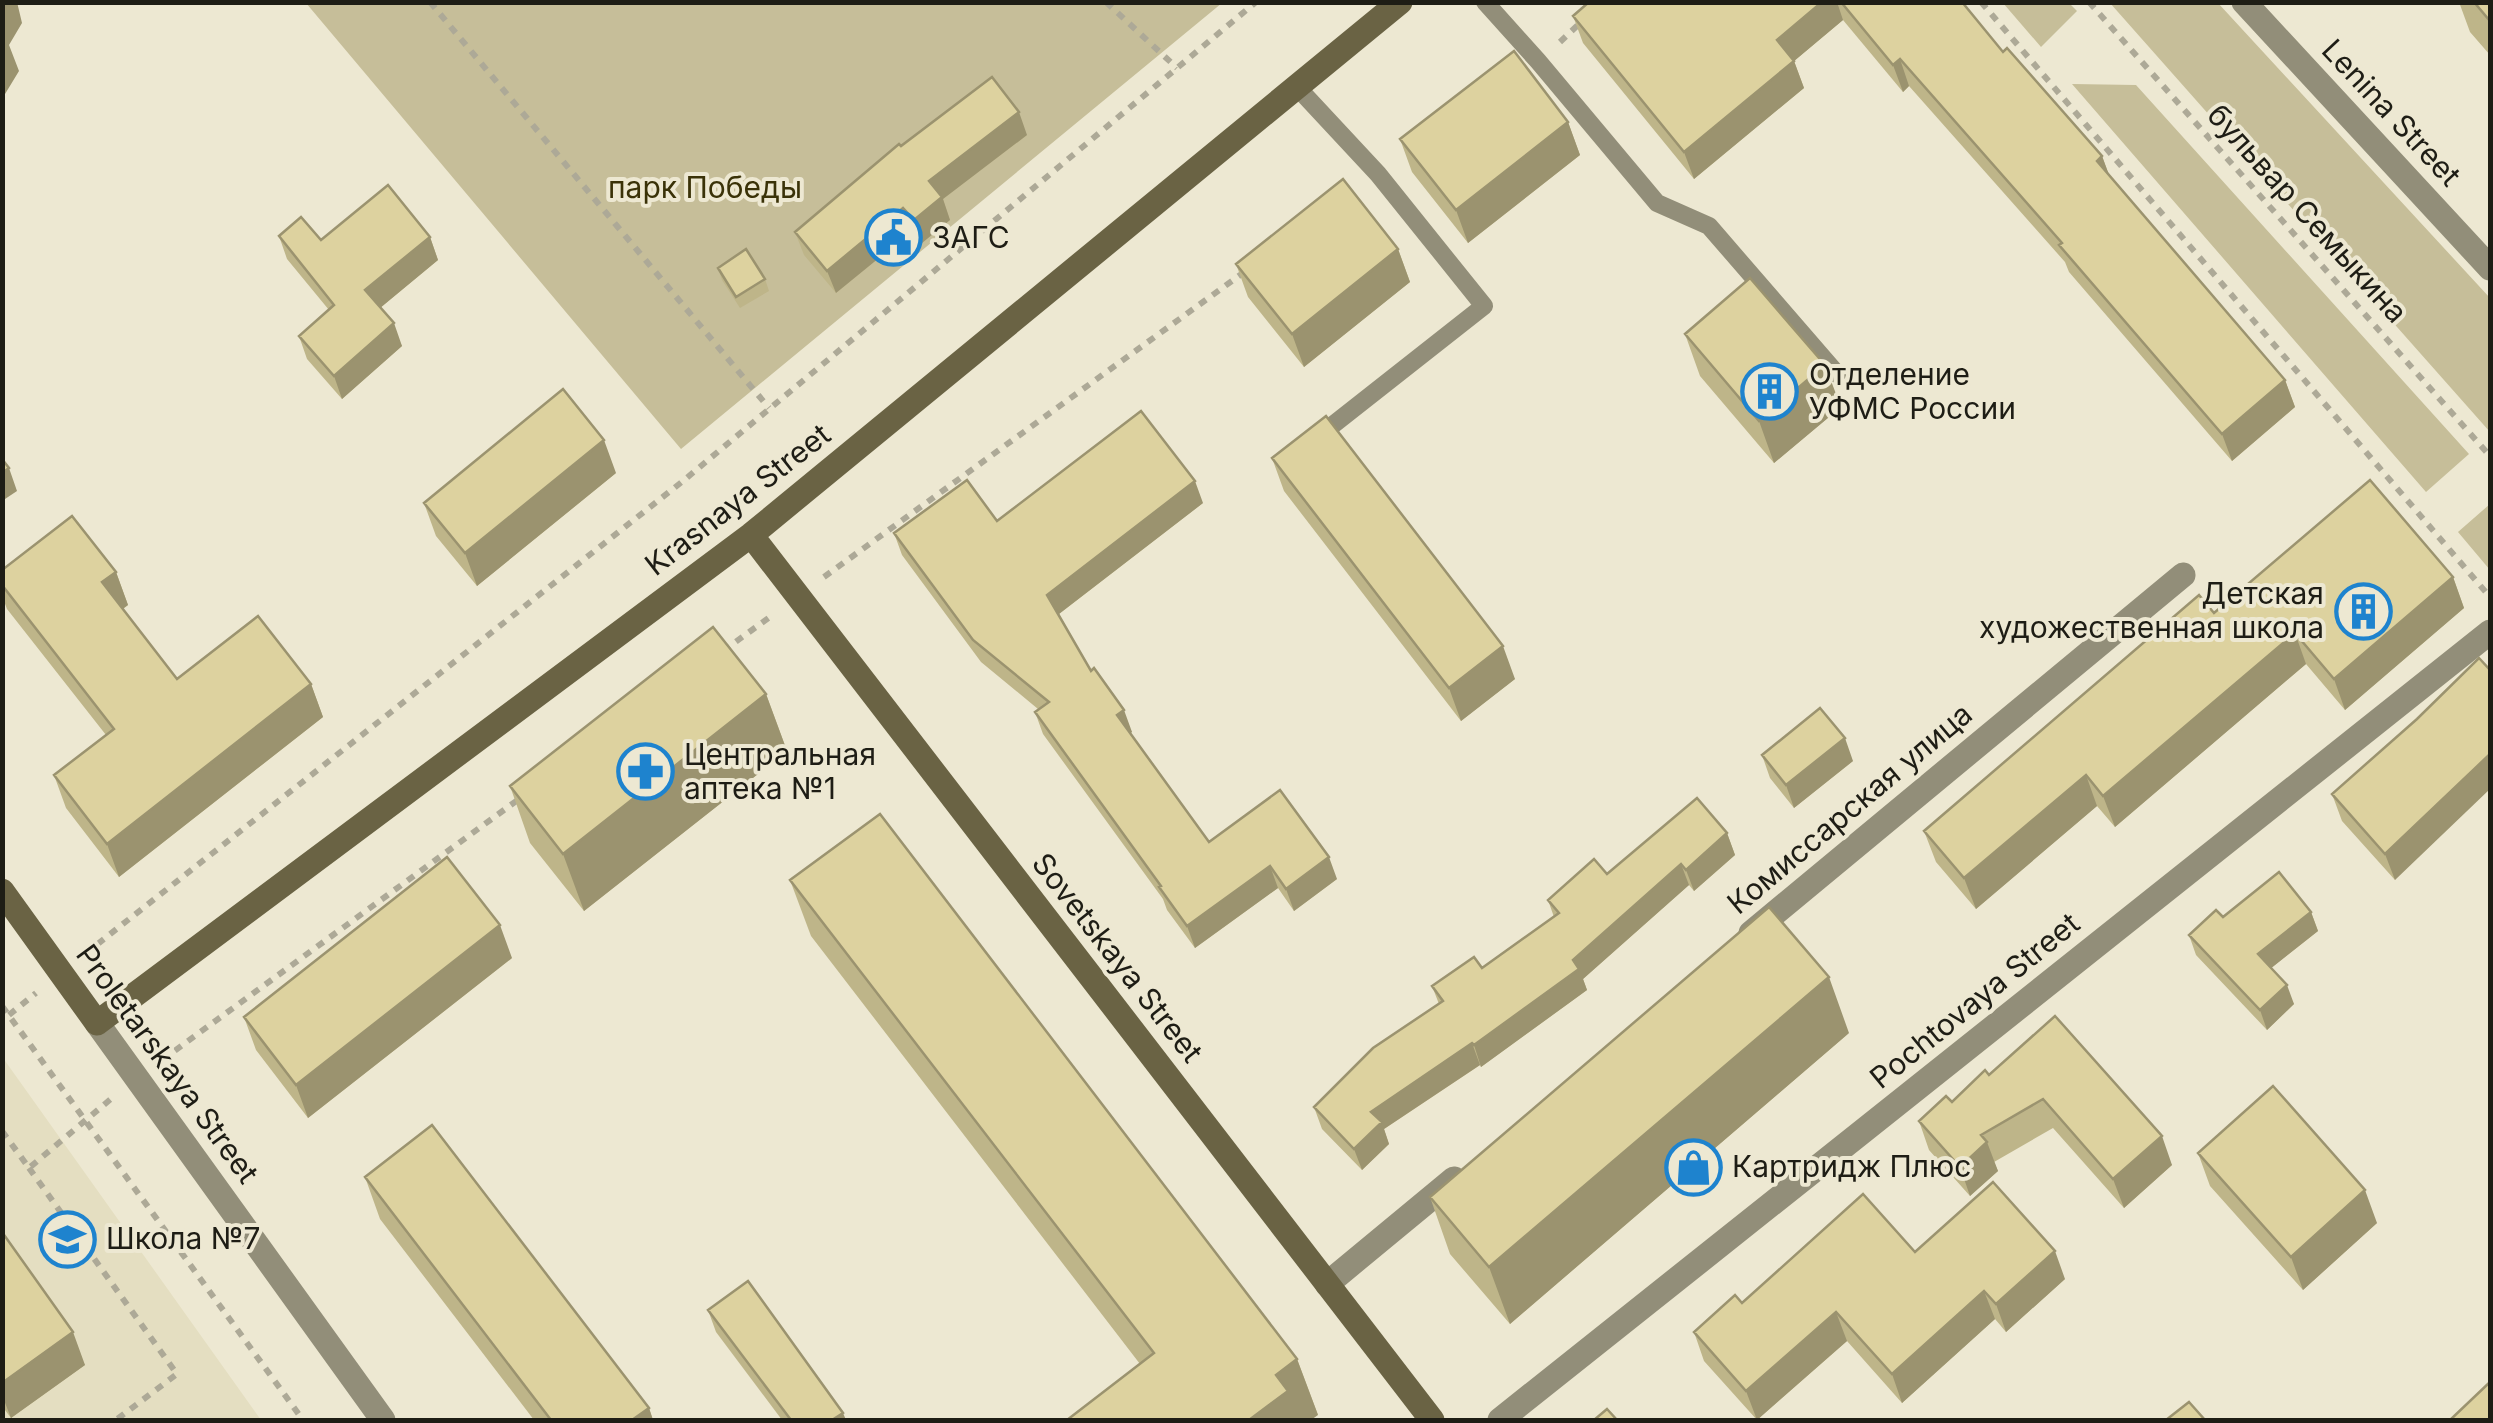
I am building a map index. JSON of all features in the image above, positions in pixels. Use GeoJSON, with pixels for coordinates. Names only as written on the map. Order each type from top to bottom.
{"type":"FeatureCollection","features":[{"type":"Feature","properties":{"kind":"street","name":"Krasnaya Street"},"geometry":{"type":"LineString","coordinates":[[97,1022],[751,535],[1400,2]]}},
{"type":"Feature","properties":{"kind":"street","name":"Lenina Street"},"geometry":{"type":"LineString","coordinates":[[2244,2],[2490,268]]}},
{"type":"Feature","properties":{"kind":"street","name":"Sovetskaya Street"},"geometry":{"type":"LineString","coordinates":[[751,535],[1432,1420]]}},
{"type":"Feature","properties":{"kind":"street","name":"Комиссарская улица"},"geometry":{"type":"LineString","coordinates":[[1724,955],[2182,576]]}},
{"type":"Feature","properties":{"kind":"street","name":"Pochtovaya Street"},"geometry":{"type":"LineString","coordinates":[[1500,1420],[2490,632]]}},
{"type":"Feature","properties":{"kind":"street","name":"Proletarskaya Street"},"geometry":{"type":"LineString","coordinates":[[2,891],[383,1420]]}},
{"type":"Feature","properties":{"kind":"street"},"geometry":{"type":"LineString","coordinates":[[1327,1284],[1480,1158]]}},
{"type":"Feature","properties":{"kind":"lane"},"geometry":{"type":"LineString","coordinates":[[1484,2],[1658,203],[1709,226],[1837,374]]}},
{"type":"Feature","properties":{"kind":"lane"},"geometry":{"type":"LineString","coordinates":[[1297,87],[1378,174],[1484,306],[1306,446]]}},
{"type":"Feature","properties":{"kind":"path"},"geometry":{"type":"LineString","coordinates":[[430,2],[770,408]]}},
{"type":"Feature","properties":{"kind":"path"},"geometry":{"type":"LineString","coordinates":[[1106,2],[1177,68]]}},
{"type":"Feature","properties":{"kind":"path"},"geometry":{"type":"LineString","coordinates":[[62,973],[770,408],[1256,2]]}},
{"type":"Feature","properties":{"kind":"path"},"geometry":{"type":"LineString","coordinates":[[1981,2],[2490,597]]}},
{"type":"Feature","properties":{"kind":"path","name":"бульвар Семыкина"},"geometry":{"type":"LineString","coordinates":[[2089,2],[2490,456]]}},
{"type":"Feature","properties":{"kind":"path"},"geometry":{"type":"LineString","coordinates":[[1538,60],[1591,14]]}},
{"type":"Feature","properties":{"kind":"path"},"geometry":{"type":"LineString","coordinates":[[717,655],[1249,268]]}},
{"type":"Feature","properties":{"kind":"path"},"geometry":{"type":"LineString","coordinates":[[137,1078],[524,796]]}},
{"type":"Feature","properties":{"kind":"path"},"geometry":{"type":"LineString","coordinates":[[2,1006],[302,1420]]}},
{"type":"Feature","properties":{"kind":"path"},"geometry":{"type":"LineString","coordinates":[[30,1168],[86,1120]]}},
{"type":"Feature","properties":{"kind":"path"},"geometry":{"type":"LineString","coordinates":[[2,1131],[177,1374],[116,1420]]}},
{"type":"Feature","properties":{"kind":"shaded area","name":"Школа №7"},"geometry":{"type":"Polygon","coordinates":[[[3,1058],[261,1420],[3,1420],[3,1058]]]}},
{"type":"Feature","properties":{"kind":"green space","name":"парк Победы"},"geometry":{"type":"Polygon","coordinates":[[[306,3],[1222,3],[681,449],[306,3]]]}},
{"type":"Feature","properties":{"kind":"green space"},"geometry":{"type":"Polygon","coordinates":[[[2003,3],[2069,3],[2077,11],[2041,47],[2003,3]]]}},
{"type":"Feature","properties":{"kind":"green space"},"geometry":{"type":"Polygon","coordinates":[[[2110,3],[2218,3],[2490,298],[2490,432],[2110,3]]]}},
{"type":"Feature","properties":{"kind":"green space"},"geometry":{"type":"Polygon","coordinates":[[[2072,84],[2136,85],[2469,454],[2426,492],[2072,84]]]}},
{"type":"Feature","properties":{"kind":"green space"},"geometry":{"type":"Polygon","coordinates":[[[2490,504],[2490,570],[2458,532],[2490,504]]]}},
{"type":"Feature","properties":{"kind":"building"},"geometry":{"type":"Polygon","coordinates":[[[1589,2],[1822,2],[1777,40],[1794,61],[1684,152],[1573,16],[1589,2]]]}},
{"type":"Feature","properties":{"kind":"building"},"geometry":{"type":"Polygon","coordinates":[[[1841,2],[1962,2],[2003,52],[2007,48],[2102,156],[2097,161],[2285,380],[2222,434],[2059,245],[2062,243],[1900,59],[1893,65],[1841,2]]]}},
{"type":"Feature","properties":{"kind":"building"},"geometry":{"type":"Polygon","coordinates":[[[2474,2],[2490,2],[2490,21],[2474,2]]]}},
{"type":"Feature","properties":{"kind":"building"},"geometry":{"type":"Polygon","coordinates":[[[1514,51],[1568,122],[1456,210],[1400,139],[1514,51]]]}},
{"type":"Feature","properties":{"kind":"building"},"geometry":{"type":"Polygon","coordinates":[[[992,77],[1019,112],[929,181],[942,197],[914,220],[903,208],[827,271],[795,232],[899,144],[992,77]]]}},
{"type":"Feature","properties":{"kind":"building"},"geometry":{"type":"Polygon","coordinates":[[[1343,179],[1398,249],[1292,334],[1236,264],[1343,179]]]}},
{"type":"Feature","properties":{"kind":"building"},"geometry":{"type":"Polygon","coordinates":[[[388,185],[430,237],[365,290],[394,323],[334,376],[299,336],[334,305],[279,236],[301,217],[321,240],[388,185]]]}},
{"type":"Feature","properties":{"kind":"building"},"geometry":{"type":"Polygon","coordinates":[[[746,249],[765,279],[736,297],[718,268],[746,249]]]}},
{"type":"Feature","properties":{"kind":"building"},"geometry":{"type":"Polygon","coordinates":[[[1750,278],[1825,365],[1759,421],[1685,334],[1750,278]]]}},
{"type":"Feature","properties":{"kind":"building"},"geometry":{"type":"Polygon","coordinates":[[[563,389],[604,440],[465,553],[424,503],[563,389]]]}},
{"type":"Feature","properties":{"kind":"building"},"geometry":{"type":"Polygon","coordinates":[[[1141,411],[1195,481],[1047,595],[1091,671],[1094,668],[1124,710],[1117,715],[1209,842],[1280,790],[1329,857],[1286,889],[1270,866],[1187,926],[1035,712],[1049,702],[973,640],[894,533],[967,480],[997,521],[1141,411]]]}},
{"type":"Feature","properties":{"kind":"building"},"geometry":{"type":"Polygon","coordinates":[[[1326,416],[1503,646],[1449,688],[1272,458],[1326,416]]]}},
{"type":"Feature","properties":{"kind":"building"},"geometry":{"type":"Polygon","coordinates":[[[2370,480],[2453,577],[2334,679],[2295,633],[2103,796],[2086,775],[1964,878],[1924,831],[2199,595],[2214,613],[2370,480]]]}},
{"type":"Feature","properties":{"kind":"building"},"geometry":{"type":"Polygon","coordinates":[[[72,516],[116,572],[102,582],[177,679],[258,616],[311,684],[107,844],[54,775],[114,729],[2,585],[2,570],[72,516]]]}},
{"type":"Feature","properties":{"kind":"building"},"geometry":{"type":"Polygon","coordinates":[[[713,627],[766,694],[563,854],[510,786],[713,627]]]}},
{"type":"Feature","properties":{"kind":"building"},"geometry":{"type":"Polygon","coordinates":[[[2479,658],[2490,670],[2490,754],[2385,854],[2332,794],[2479,658]]]}},
{"type":"Feature","properties":{"kind":"building"},"geometry":{"type":"Polygon","coordinates":[[[1820,708],[1845,738],[1786,785],[1762,755],[1820,708]]]}},
{"type":"Feature","properties":{"kind":"building"},"geometry":{"type":"Polygon","coordinates":[[[1697,798],[1727,833],[1686,870],[1681,864],[1573,960],[1579,969],[1474,1045],[1371,1112],[1382,1122],[1354,1149],[1314,1107],[1373,1048],[1443,1001],[1432,986],[1474,957],[1482,968],[1559,913],[1548,900],[1594,859],[1607,874],[1697,798]]]}},
{"type":"Feature","properties":{"kind":"building"},"geometry":{"type":"Polygon","coordinates":[[[880,814],[1297,1359],[1276,1375],[1288,1391],[1249,1420],[1067,1420],[1154,1353],[790,880],[880,814]]]}},
{"type":"Feature","properties":{"kind":"building"},"geometry":{"type":"Polygon","coordinates":[[[447,857],[500,925],[296,1085],[244,1017],[447,857]]]}},
{"type":"Feature","properties":{"kind":"building"},"geometry":{"type":"Polygon","coordinates":[[[2279,872],[2311,912],[2258,954],[2287,985],[2260,1010],[2189,935],[2216,910],[2223,917],[2279,872]]]}},
{"type":"Feature","properties":{"kind":"building"},"geometry":{"type":"Polygon","coordinates":[[[1769,907],[1829,977],[1489,1267],[1430,1197],[1769,907]]]}},
{"type":"Feature","properties":{"kind":"building"},"geometry":{"type":"Polygon","coordinates":[[[2055,1016],[2162,1136],[2113,1179],[2043,1099],[1981,1135],[1987,1142],[1960,1167],[1919,1121],[1946,1096],[1952,1102],[1985,1070],[1989,1075],[2055,1016]]]}},
{"type":"Feature","properties":{"kind":"building"},"geometry":{"type":"Polygon","coordinates":[[[2273,1086],[2365,1190],[2291,1257],[2198,1153],[2273,1086]]]}},
{"type":"Feature","properties":{"kind":"building"},"geometry":{"type":"Polygon","coordinates":[[[432,1125],[649,1408],[632,1420],[551,1420],[365,1177],[432,1125]]]}},
{"type":"Feature","properties":{"kind":"building"},"geometry":{"type":"Polygon","coordinates":[[[1993,1182],[2055,1251],[1996,1304],[1984,1291],[1892,1374],[1836,1312],[1746,1391],[1694,1332],[1735,1295],[1742,1303],[1863,1194],[1915,1252],[1993,1182]]]}},
{"type":"Feature","properties":{"kind":"building"},"geometry":{"type":"Polygon","coordinates":[[[2,1232],[73,1332],[2,1383],[2,1232]]]}},
{"type":"Feature","properties":{"kind":"building"},"geometry":{"type":"Polygon","coordinates":[[[748,1281],[843,1413],[832,1420],[791,1420],[708,1310],[748,1281]]]}},
{"type":"Feature","properties":{"kind":"building"},"geometry":{"type":"Polygon","coordinates":[[[2490,1382],[2490,1420],[2450,1420],[2490,1382]]]}},
{"type":"Feature","properties":{"kind":"building"},"geometry":{"type":"Polygon","coordinates":[[[2189,1402],[2205,1420],[2166,1420],[2189,1402]]]}},
{"type":"Feature","properties":{"kind":"building"},"geometry":{"type":"Polygon","coordinates":[[[1607,1409],[1617,1420],[1594,1420],[1607,1409]]]}},
{"type":"Feature","properties":{"kind":"place","name":"ЗАГС"},"geometry":{"type":"Point","coordinates":[893,238]}},
{"type":"Feature","properties":{"kind":"place","name":"Отделение УФМС России"},"geometry":{"type":"Point","coordinates":[1770,392]}},
{"type":"Feature","properties":{"kind":"place","name":"Детская художественная школа"},"geometry":{"type":"Point","coordinates":[2363,611]}},
{"type":"Feature","properties":{"kind":"place","name":"Центральная аптека №1"},"geometry":{"type":"Point","coordinates":[645,772]}},
{"type":"Feature","properties":{"kind":"place","name":"Картридж Плюс"},"geometry":{"type":"Point","coordinates":[1693,1167]}},
{"type":"Feature","properties":{"kind":"place","name":"Школа №7"},"geometry":{"type":"Point","coordinates":[67,1239]}}]}
